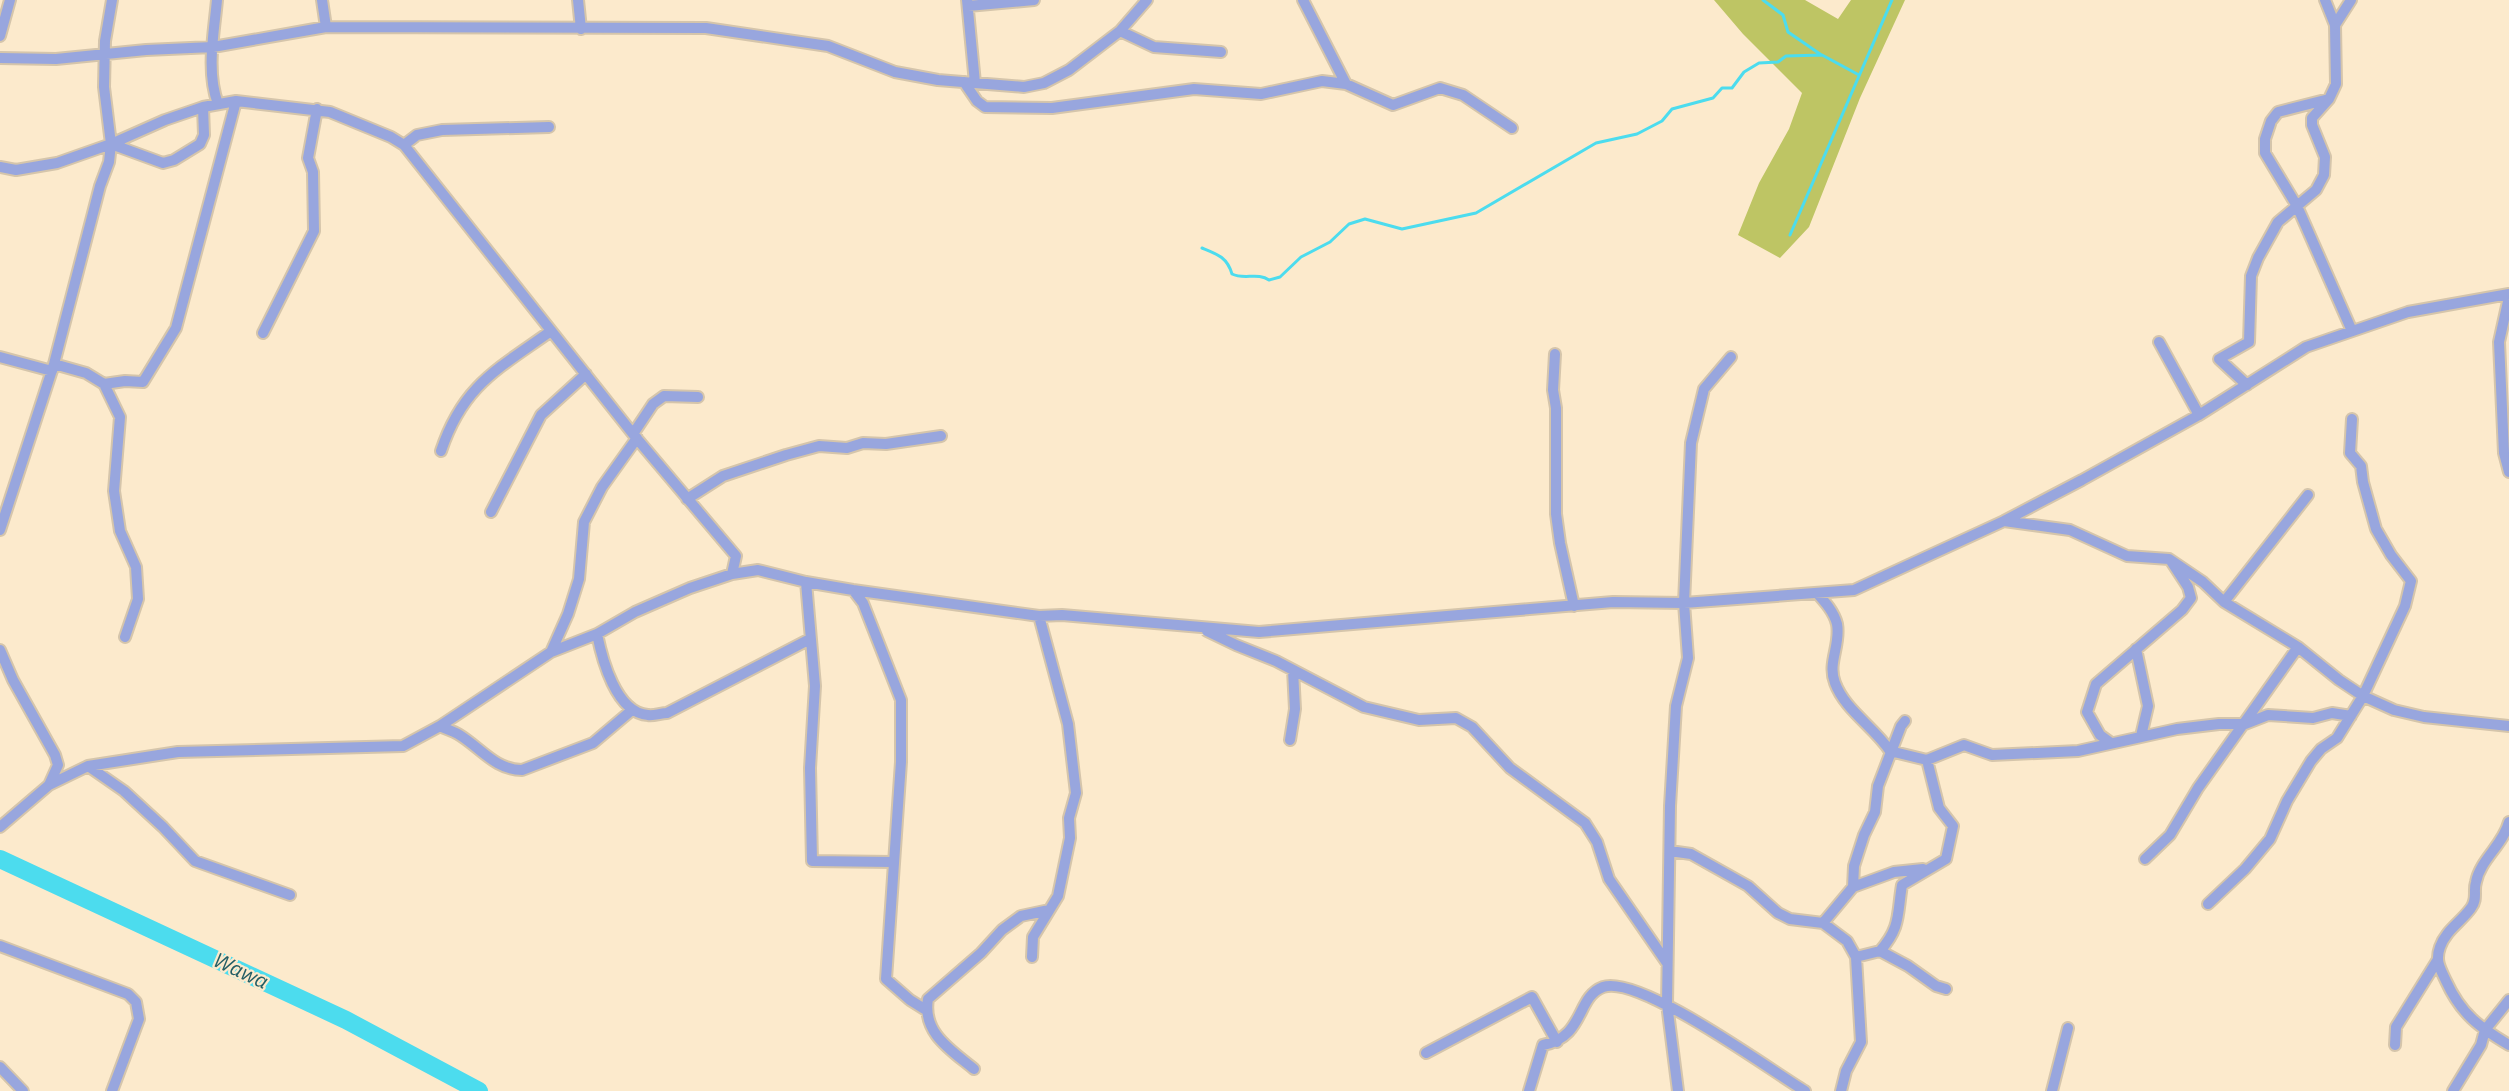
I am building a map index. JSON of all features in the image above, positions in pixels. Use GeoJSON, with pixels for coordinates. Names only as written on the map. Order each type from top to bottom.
{"type":"FeatureCollection","features":[{"type":"Feature","properties":{"kind":"street"},"geometry":{"type":"LineString","coordinates":[[0,36],[10,0]]}},
{"type":"Feature","properties":{"kind":"street"},"geometry":{"type":"LineString","coordinates":[[0,530],[53,368],[100,186],[109,162],[111,144],[104,87],[104,56],[112,0]]}},
{"type":"Feature","properties":{"kind":"street"},"geometry":{"type":"LineString","coordinates":[[217,0],[212,66],[214,95],[218,104]]}},
{"type":"Feature","properties":{"kind":"street"},"geometry":{"type":"LineString","coordinates":[[322,0],[326,27]]}},
{"type":"Feature","properties":{"kind":"street"},"geometry":{"type":"LineString","coordinates":[[578,0],[580,29]]}},
{"type":"Feature","properties":{"kind":"street"},"geometry":{"type":"LineString","coordinates":[[1034,0],[967,3],[969,82],[977,101],[985,107],[1053,108],[1194,89],[1261,94],[1322,81],[1346,84],[1393,105],[1440,88],[1463,95],[1512,128]]}},
{"type":"Feature","properties":{"kind":"street"},"geometry":{"type":"LineString","coordinates":[[0,58],[56,59],[213,47],[326,27],[717,30],[828,46],[895,72],[1024,87],[1044,83],[1069,70],[1120,31],[1147,0]]}},
{"type":"Feature","properties":{"kind":"street"},"geometry":{"type":"LineString","coordinates":[[1303,0],[1346,84]]}},
{"type":"Feature","properties":{"kind":"street"},"geometry":{"type":"LineString","coordinates":[[2247,385],[2219,359],[2249,342],[2251,276],[2278,222],[2316,190],[2324,175],[2325,157],[2312,125],[2312,118],[2329,99],[2336,84],[2335,24],[2325,0]]}},
{"type":"Feature","properties":{"kind":"street"},"geometry":{"type":"LineString","coordinates":[[2335,24],[2351,0]]}},
{"type":"Feature","properties":{"kind":"street"},"geometry":{"type":"LineString","coordinates":[[1120,31],[1154,47],[1221,52]]}},
{"type":"Feature","properties":{"kind":"street"},"geometry":{"type":"LineString","coordinates":[[2329,99],[2278,112],[2271,121],[2265,139],[2265,153],[2297,206],[2352,331]]}},
{"type":"Feature","properties":{"kind":"street"},"geometry":{"type":"LineString","coordinates":[[104,384],[125,381],[143,382],[176,328],[236,101]]}},
{"type":"Feature","properties":{"kind":"street"},"geometry":{"type":"LineString","coordinates":[[0,167],[16,170],[57,163],[111,144],[203,106],[236,101],[317,109],[391,137],[404,145],[635,436],[736,556],[758,570],[806,582],[1039,616],[1062,615],[1259,632],[1613,602],[1684,603],[1854,590],[2022,512],[2199,416],[2306,347],[2408,312],[2509,296],[2499,342],[2504,453],[2509,471]]}},
{"type":"Feature","properties":{"kind":"street"},"geometry":{"type":"LineString","coordinates":[[111,144],[163,163],[174,160],[200,144],[204,135],[203,106]]}},
{"type":"Feature","properties":{"kind":"street"},"geometry":{"type":"LineString","coordinates":[[263,333],[314,231],[313,172],[308,158],[317,109]]}},
{"type":"Feature","properties":{"kind":"street"},"geometry":{"type":"LineString","coordinates":[[404,145],[417,135],[442,130],[549,127]]}},
{"type":"Feature","properties":{"kind":"street"},"geometry":{"type":"LineString","coordinates":[[441,451],[449,427],[462,403],[485,378],[551,331]]}},
{"type":"Feature","properties":{"kind":"street"},"geometry":{"type":"LineString","coordinates":[[2159,342],[2199,416]]}},
{"type":"Feature","properties":{"kind":"street"},"geometry":{"type":"LineString","coordinates":[[1555,354],[1553,390],[1556,408],[1556,514],[1574,606]]}},
{"type":"Feature","properties":{"kind":"street"},"geometry":{"type":"LineString","coordinates":[[0,357],[86,373],[104,384],[120,417],[114,491],[120,531],[136,567],[138,599],[125,637]]}},
{"type":"Feature","properties":{"kind":"street"},"geometry":{"type":"LineString","coordinates":[[1678,1091],[1667,1004],[1670,851],[1676,706],[1688,658],[1684,603],[1691,443],[1704,389],[1731,357]]}},
{"type":"Feature","properties":{"kind":"street"},"geometry":{"type":"LineString","coordinates":[[491,512],[541,415],[586,374]]}},
{"type":"Feature","properties":{"kind":"street"},"geometry":{"type":"LineString","coordinates":[[551,652],[568,614],[579,579],[584,522],[602,487],[653,404],[664,396],[698,397]]}},
{"type":"Feature","properties":{"kind":"street"},"geometry":{"type":"LineString","coordinates":[[2208,904],[2245,869],[2271,839],[2287,801],[2311,761],[2321,749],[2337,738],[2363,696],[2405,606],[2411,581],[2391,555],[2376,529],[2361,466],[2350,453],[2352,419]]}},
{"type":"Feature","properties":{"kind":"street"},"geometry":{"type":"LineString","coordinates":[[687,499],[723,476],[786,454],[819,446],[847,448],[863,443],[886,444],[942,436]]}},
{"type":"Feature","properties":{"kind":"street"},"geometry":{"type":"LineString","coordinates":[[2224,602],[2308,495]]}},
{"type":"Feature","properties":{"kind":"street"},"geometry":{"type":"LineString","coordinates":[[2022,512],[2039,526]]}},
{"type":"Feature","properties":{"kind":"street"},"geometry":{"type":"LineString","coordinates":[[2004,521],[2070,530],[2127,556],[2169,559],[2203,582],[2224,602],[2298,647],[2338,680],[2363,696],[2394,710],[2424,717],[2509,726]]}},
{"type":"Feature","properties":{"kind":"street"},"geometry":{"type":"LineString","coordinates":[[732,573],[736,556]]}},
{"type":"Feature","properties":{"kind":"street"},"geometry":{"type":"LineString","coordinates":[[2111,743],[2100,735],[2087,712],[2096,684],[2182,610],[2191,598],[2188,587],[2169,559]]}},
{"type":"Feature","properties":{"kind":"street"},"geometry":{"type":"LineString","coordinates":[[0,827],[49,785],[88,766],[178,752],[404,746],[440,726],[551,652],[597,634],[635,612],[690,588],[732,573],[758,570]]}},
{"type":"Feature","properties":{"kind":"street"},"geometry":{"type":"LineString","coordinates":[[806,582],[815,686],[810,768],[812,861],[892,862]]}},
{"type":"Feature","properties":{"kind":"street"},"geometry":{"type":"LineString","coordinates":[[853,590],[863,603],[901,700],[901,762],[892,862],[886,979],[910,1000],[926,1010]]}},
{"type":"Feature","properties":{"kind":"street"},"geometry":{"type":"LineString","coordinates":[[1818,593],[1832,610],[1837,625],[1837,645],[1831,666],[1834,682],[1843,699],[1880,736],[1890,751],[1928,760],[1964,745],[1992,755],[2078,752],[2176,729],[2219,724],[2245,724],[2268,715],[2313,717],[2332,713],[2351,716]]}},
{"type":"Feature","properties":{"kind":"street"},"geometry":{"type":"LineString","coordinates":[[1032,957],[1033,937],[1058,896],[1070,838],[1070,818],[1077,792],[1068,724],[1039,616]]}},
{"type":"Feature","properties":{"kind":"street"},"geometry":{"type":"LineString","coordinates":[[1202,628],[1364,706],[1419,720],[1456,718],[1472,727],[1510,768],[1585,823],[1597,842],[1609,879],[1668,964]]}},
{"type":"Feature","properties":{"kind":"street"},"geometry":{"type":"LineString","coordinates":[[597,634],[602,660],[616,690],[632,710],[647,715],[667,713],[810,639]]}},
{"type":"Feature","properties":{"kind":"street"},"geometry":{"type":"LineString","coordinates":[[2145,859],[2170,835],[2198,789],[2298,647]]}},
{"type":"Feature","properties":{"kind":"street"},"geometry":{"type":"LineString","coordinates":[[2136,649],[2148,706],[2141,736]]}},
{"type":"Feature","properties":{"kind":"street"},"geometry":{"type":"LineString","coordinates":[[0,650],[13,680],[55,755],[58,765],[49,785]]}},
{"type":"Feature","properties":{"kind":"street"},"geometry":{"type":"LineString","coordinates":[[1290,740],[1295,709],[1293,670]]}},
{"type":"Feature","properties":{"kind":"street"},"geometry":{"type":"LineString","coordinates":[[440,726],[458,734],[492,761],[512,770],[522,770],[593,743],[632,710]]}},
{"type":"Feature","properties":{"kind":"street"},"geometry":{"type":"LineString","coordinates":[[1853,887],[1854,866],[1864,835],[1875,812],[1878,786],[1890,751],[1905,721]]}},
{"type":"Feature","properties":{"kind":"street"},"geometry":{"type":"LineString","coordinates":[[1856,957],[1880,951],[1891,938],[1897,927],[1902,885],[1946,859],[1953,826],[1939,808],[1928,760]]}},
{"type":"Feature","properties":{"kind":"street"},"geometry":{"type":"LineString","coordinates":[[88,766],[124,791],[164,827],[195,861],[290,895]]}},
{"type":"Feature","properties":{"kind":"street"},"geometry":{"type":"LineString","coordinates":[[2395,1045],[2396,1027],[2436,961],[2440,945],[2451,927],[2472,908],[2476,897],[2476,882],[2506,835],[2509,822]]}},
{"type":"Feature","properties":{"kind":"street"},"geometry":{"type":"LineString","coordinates":[[1670,851],[1691,854],[1748,886],[1778,913],[1790,919],[1823,923],[1847,941],[1856,957],[1861,1042],[1846,1071],[1841,1091]]}},
{"type":"Feature","properties":{"kind":"street"},"geometry":{"type":"LineString","coordinates":[[1823,923],[1853,887],[1894,872],[1932,868]]}},
{"type":"Feature","properties":{"kind":"street"},"geometry":{"type":"LineString","coordinates":[[974,1070],[939,1040],[930,1026],[926,1010],[928,999],[981,953],[1002,930],[1022,916],[1049,910]]}},
{"type":"Feature","properties":{"kind":"street"},"geometry":{"type":"LineString","coordinates":[[0,946],[128,994],[136,1002],[139,1019],[112,1091]]}},
{"type":"Feature","properties":{"kind":"street"},"geometry":{"type":"LineString","coordinates":[[1880,951],[1908,966],[1935,986],[1946,989]]}},
{"type":"Feature","properties":{"kind":"street"},"geometry":{"type":"LineString","coordinates":[[2436,961],[2456,1002],[2485,1030],[2509,1045]]}},
{"type":"Feature","properties":{"kind":"street"},"geometry":{"type":"LineString","coordinates":[[1529,1091],[1543,1045],[1557,1042],[1569,1033],[1592,997],[1602,987],[1617,986],[1667,1004],[1805,1091]]}},
{"type":"Feature","properties":{"kind":"street"},"geometry":{"type":"LineString","coordinates":[[1426,1053],[1532,997],[1557,1042]]}},
{"type":"Feature","properties":{"kind":"street"},"geometry":{"type":"LineString","coordinates":[[2453,1091],[2481,1045],[2485,1030],[2509,1000]]}},
{"type":"Feature","properties":{"kind":"street"},"geometry":{"type":"LineString","coordinates":[[2052,1091],[2068,1028]]}},
{"type":"Feature","properties":{"kind":"street"},"geometry":{"type":"LineString","coordinates":[[0,1067],[24,1091]]}},
{"type":"Feature","properties":{"kind":"green space"},"geometry":{"type":"Polygon","coordinates":[[[1714,0],[1805,0],[1838,19],[1851,0],[1905,0],[1860,98],[1809,227],[1780,258],[1738,235],[1759,183],[1789,129],[1802,93],[1743,34],[1714,0]]]}},
{"type":"Feature","properties":{"kind":"waterway"},"geometry":{"type":"LineString","coordinates":[[1763,0],[1783,15],[1788,32],[1820,54]]}},
{"type":"Feature","properties":{"kind":"waterway"},"geometry":{"type":"LineString","coordinates":[[1790,235],[1892,0]]}},
{"type":"Feature","properties":{"kind":"waterway"},"geometry":{"type":"LineString","coordinates":[[1202,248],[1217,254],[1224,260],[1232,274],[1269,280],[1280,277],[1301,257],[1330,242],[1349,224],[1365,219],[1402,229],[1476,213],[1596,143],[1637,134],[1662,121],[1672,109],[1713,98],[1722,88],[1732,88],[1744,72],[1759,63],[1778,62],[1786,56],[1822,55],[1859,75]]}},
{"type":"Feature","properties":{"kind":"waterway","name":"Wawa"},"geometry":{"type":"LineString","coordinates":[[0,859],[346,1020],[479,1091]]}}]}
